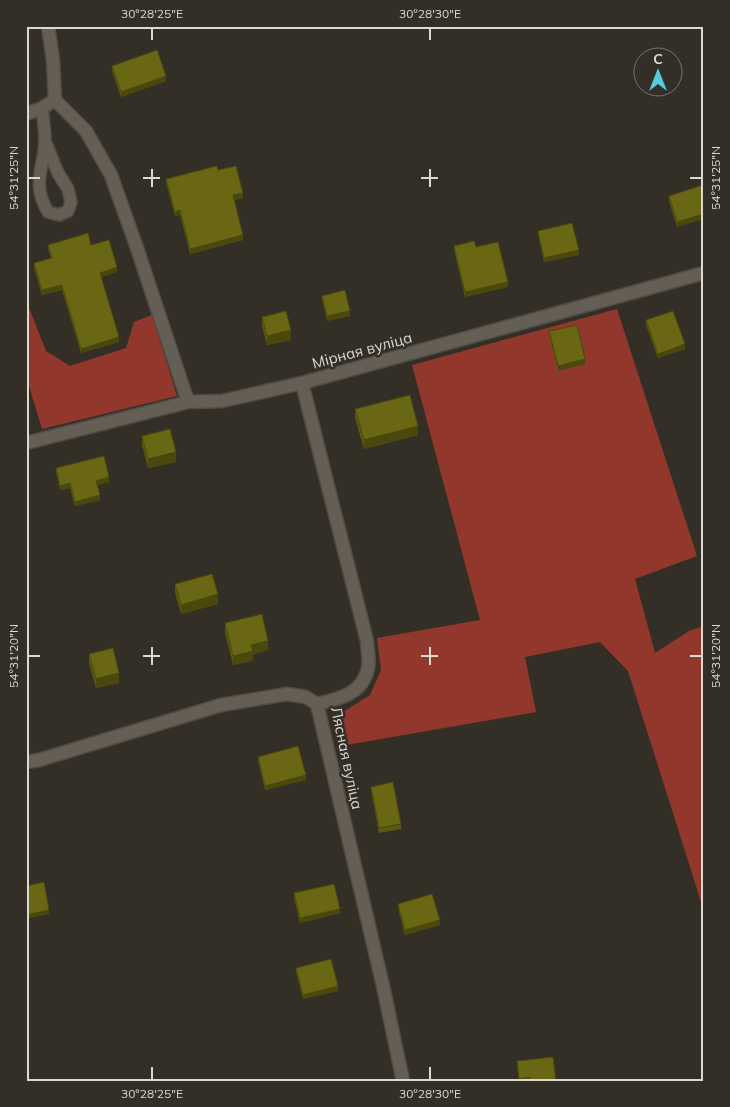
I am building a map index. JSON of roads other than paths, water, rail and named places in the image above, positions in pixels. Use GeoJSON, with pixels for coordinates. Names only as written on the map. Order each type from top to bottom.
{"type":"FeatureCollection","features":[{"type":"Feature","properties":{"kind":"street"},"geometry":{"type":"LineString","coordinates":[[48,26],[53,60],[55,100],[86,131],[111,175],[188,402]]}},
{"type":"Feature","properties":{"kind":"street"},"geometry":{"type":"LineString","coordinates":[[26,114],[42,108],[55,100]]}},
{"type":"Feature","properties":{"kind":"street","name":"Мірная вуліца"},"geometry":{"type":"LineString","coordinates":[[26,443],[188,402],[222,401],[302,383],[704,273]]}},
{"type":"Feature","properties":{"kind":"street","name":"Лясная вуліца"},"geometry":{"type":"LineString","coordinates":[[302,383],[367,641],[368,668],[359,689],[338,700],[317,704],[383,986],[403,1081]]}},
{"type":"Feature","properties":{"kind":"street"},"geometry":{"type":"LineString","coordinates":[[26,762],[39,760],[221,705],[287,694],[306,697],[317,704]]}},
{"type":"Feature","properties":{"kind":"lane"},"geometry":{"type":"LineString","coordinates":[[42,108],[45,141],[38,180],[41,202],[48,212],[59,215],[68,211],[71,202],[68,189],[58,173],[45,141]]}}]}
